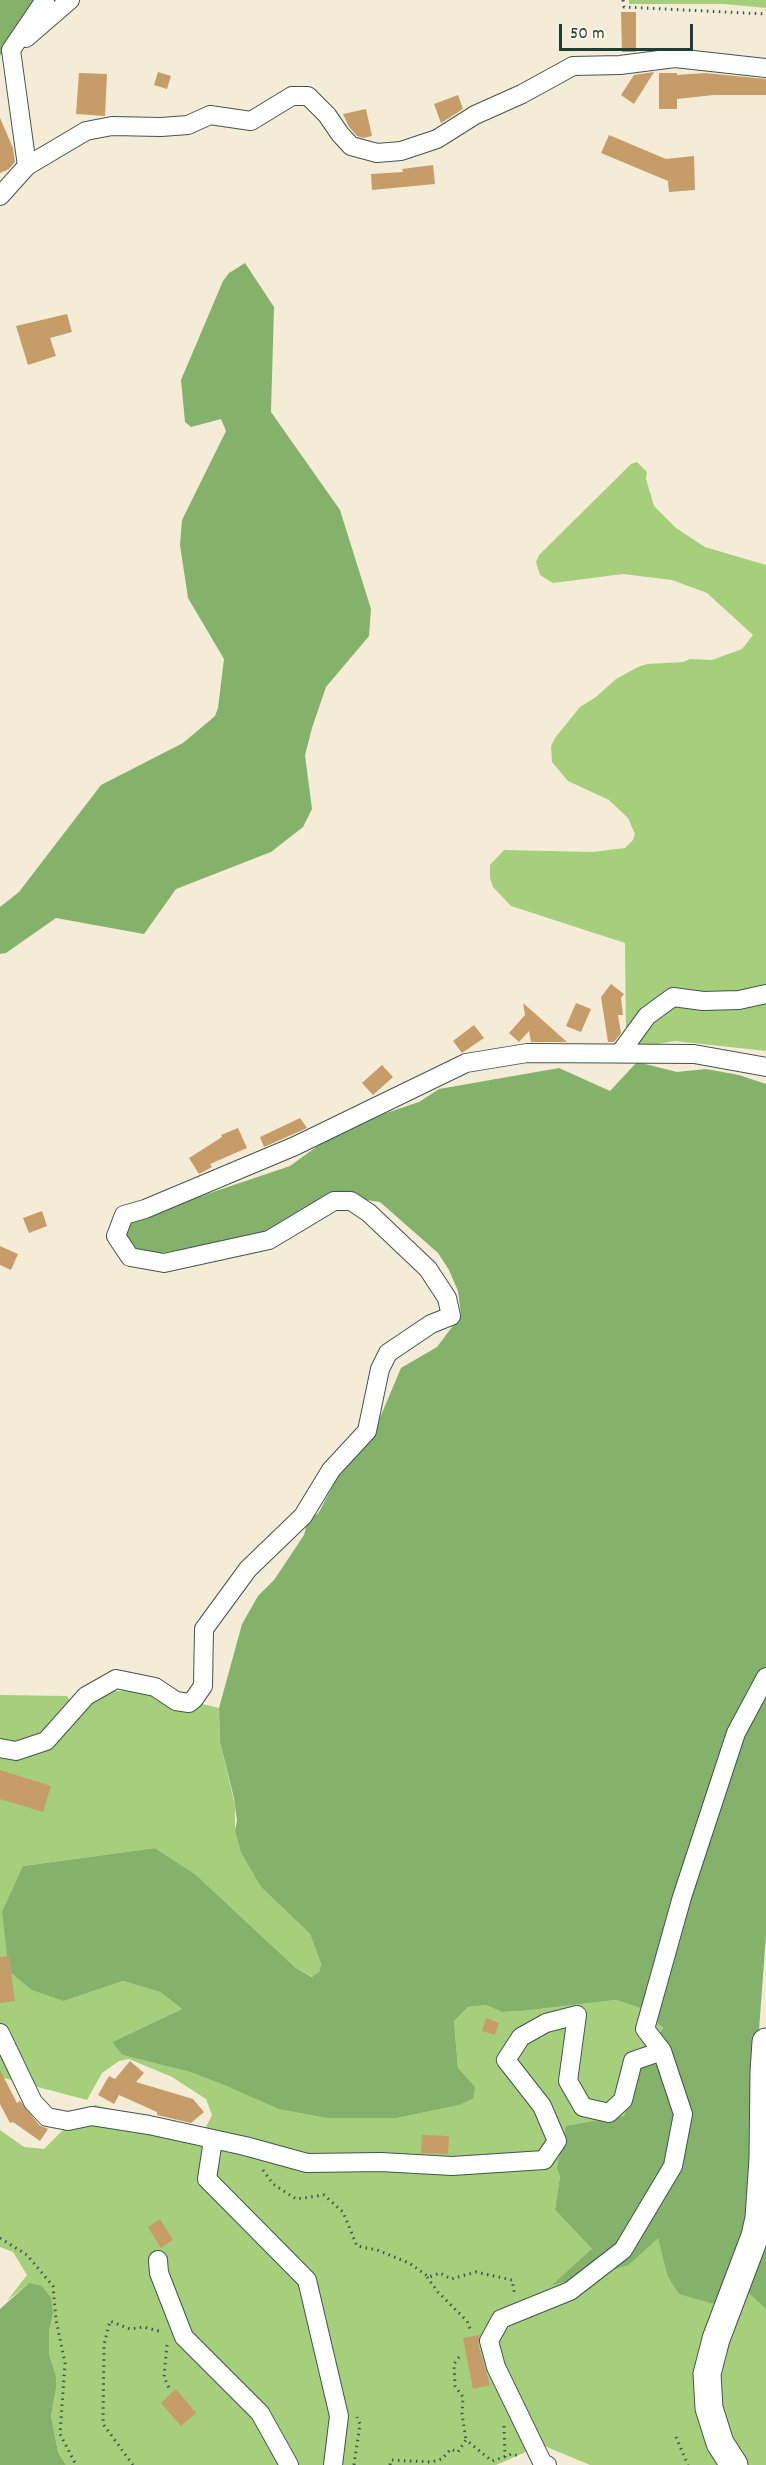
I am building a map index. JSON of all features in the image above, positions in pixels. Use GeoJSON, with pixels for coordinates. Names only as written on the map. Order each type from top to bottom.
{"type":"FeatureCollection","features":[{"type":"Feature","properties":{"kind":"main road"},"geometry":{"type":"LineString","coordinates":[[734,2465],[720,2443],[709,2408],[707,2374],[716,2339],[755,2236],[759,2218],[766,2043]]}},
{"type":"Feature","properties":{"kind":"street"},"geometry":{"type":"LineString","coordinates":[[27,166],[11,50],[45,0]]}},
{"type":"Feature","properties":{"kind":"street"},"geometry":{"type":"LineString","coordinates":[[11,50],[50,20],[69,0]]}},
{"type":"Feature","properties":{"kind":"street"},"geometry":{"type":"LineString","coordinates":[[0,196],[27,166],[86,131],[112,126],[188,125],[210,115],[251,121],[292,96],[308,96],[327,115],[351,146],[376,153],[401,152],[437,139],[475,115],[522,94],[573,66],[675,58],[766,68]]}},
{"type":"Feature","properties":{"kind":"street"},"geometry":{"type":"LineString","coordinates":[[620,1053],[647,1016],[673,997],[703,1001],[739,1000],[766,994]]}},
{"type":"Feature","properties":{"kind":"street"},"geometry":{"type":"LineString","coordinates":[[0,1748],[16,1751],[46,1741],[86,1696],[116,1679],[156,1687],[176,1701],[189,1703],[194,1699],[203,1686],[204,1629],[248,1569],[303,1516],[331,1470],[367,1431],[380,1370],[388,1353],[431,1324],[451,1316],[447,1298],[428,1269],[369,1213],[351,1201],[334,1201],[269,1240],[164,1263],[130,1257],[116,1236],[124,1215],[145,1209],[295,1146],[466,1063],[527,1053],[620,1053],[694,1054],[766,1067]]}},
{"type":"Feature","properties":{"kind":"street"},"geometry":{"type":"LineString","coordinates":[[545,2464],[496,2367],[489,2340],[501,2319],[570,2291],[624,2250],[673,2166],[683,2114],[663,2051],[645,2029],[682,1897],[736,1733],[766,1677]]}},
{"type":"Feature","properties":{"kind":"street"},"geometry":{"type":"LineString","coordinates":[[0,2033],[33,2102],[47,2117],[68,2121],[92,2116],[149,2125],[307,2163],[381,2162],[452,2166],[544,2160],[557,2141],[542,2106],[507,2060],[521,2037],[546,2023],[577,2015],[568,2081],[583,2107],[609,2113],[623,2100],[633,2061],[663,2051]]}},
{"type":"Feature","properties":{"kind":"street"},"geometry":{"type":"LineString","coordinates":[[213,2140],[207,2179],[307,2280],[339,2416],[333,2465]]}},
{"type":"Feature","properties":{"kind":"street"},"geometry":{"type":"LineString","coordinates":[[158,2260],[159,2273],[184,2337],[260,2413],[289,2465]]}},
{"type":"Feature","properties":{"kind":"path"},"geometry":{"type":"LineString","coordinates":[[623,0],[624,7],[766,15]]}},
{"type":"Feature","properties":{"kind":"path"},"geometry":{"type":"LineString","coordinates":[[260,2165],[273,2184],[296,2199],[324,2195],[343,2212],[357,2246],[377,2250],[409,2263],[429,2277],[440,2273],[451,2279],[476,2272],[512,2280],[518,2312]]}},
{"type":"Feature","properties":{"kind":"path"},"geometry":{"type":"LineString","coordinates":[[0,2238],[27,2255],[53,2286],[56,2320],[65,2363],[60,2434],[76,2465]]}},
{"type":"Feature","properties":{"kind":"path"},"geometry":{"type":"LineString","coordinates":[[424,2274],[438,2292],[467,2321],[471,2331]]}},
{"type":"Feature","properties":{"kind":"path"},"geometry":{"type":"LineString","coordinates":[[170,2390],[164,2377],[165,2355],[176,2315]]}},
{"type":"Feature","properties":{"kind":"path"},"geometry":{"type":"LineString","coordinates":[[134,2465],[103,2424],[104,2346],[110,2321],[130,2329],[143,2327],[170,2334]]}},
{"type":"Feature","properties":{"kind":"path"},"geometry":{"type":"LineString","coordinates":[[459,2357],[454,2364],[455,2386],[463,2397],[462,2414],[466,2440],[492,2461],[515,2454],[545,2464]]}},
{"type":"Feature","properties":{"kind":"path"},"geometry":{"type":"LineString","coordinates":[[676,2437],[688,2465]]}},
{"type":"Feature","properties":{"kind":"path"},"geometry":{"type":"LineString","coordinates":[[390,2465],[391,2460],[431,2462],[442,2459],[451,2449],[458,2452],[466,2440]]}},
{"type":"Feature","properties":{"kind":"green space"},"geometry":{"type":"Polygon","coordinates":[[[0,0],[37,0],[0,56],[0,0]]]}},
{"type":"Feature","properties":{"kind":"green space"},"geometry":{"type":"Polygon","coordinates":[[[629,0],[766,0],[766,8],[724,4],[629,4],[629,0]]]}},
{"type":"Feature","properties":{"kind":"green space"},"geometry":{"type":"Polygon","coordinates":[[[245,263],[274,307],[271,412],[340,510],[371,609],[369,636],[326,687],[312,728],[305,755],[312,809],[303,827],[271,852],[176,889],[144,934],[56,918],[6,953],[0,954],[0,907],[19,892],[101,785],[183,743],[215,716],[218,708],[224,659],[188,598],[180,545],[182,520],[226,431],[221,419],[191,427],[185,422],[181,380],[223,281],[229,273],[245,263]]]}},
{"type":"Feature","properties":{"kind":"green space"},"geometry":{"type":"Polygon","coordinates":[[[637,462],[647,472],[646,479],[654,506],[676,528],[705,547],[766,565],[766,1051],[675,1041],[617,1051],[626,1036],[625,943],[511,906],[493,887],[490,878],[490,865],[504,850],[593,852],[625,848],[633,840],[635,834],[628,818],[609,800],[568,781],[552,762],[551,746],[555,738],[580,707],[596,697],[616,679],[638,667],[647,664],[683,662],[690,659],[712,660],[742,649],[753,635],[707,593],[672,580],[623,574],[553,583],[540,575],[536,562],[539,555],[631,464],[637,462]]]}},
{"type":"Feature","properties":{"kind":"green space"},"geometry":{"type":"Polygon","coordinates":[[[637,1062],[677,1072],[706,1069],[739,1075],[766,1084],[766,1935],[753,2112],[750,2242],[714,2304],[679,2294],[667,2275],[658,2238],[629,2265],[552,2285],[592,2249],[555,2210],[560,2176],[557,2168],[566,2126],[624,2116],[640,2059],[663,2028],[640,2008],[616,2000],[502,2012],[486,2005],[468,2007],[454,2021],[458,2068],[475,2087],[473,2099],[459,2105],[397,2118],[328,2118],[279,2109],[190,2072],[122,2055],[112,2042],[182,2009],[160,1992],[123,1981],[64,2001],[32,1990],[9,1971],[2,1912],[23,1866],[155,1848],[195,1874],[296,1968],[312,1977],[319,1972],[321,1964],[310,1934],[261,1887],[241,1852],[235,1830],[237,1821],[234,1798],[220,1742],[219,1708],[242,1624],[258,1596],[274,1580],[304,1535],[307,1523],[319,1512],[339,1474],[373,1434],[401,1368],[437,1347],[461,1315],[458,1291],[449,1270],[438,1253],[380,1202],[331,1195],[265,1236],[148,1255],[133,1252],[121,1236],[127,1221],[290,1166],[334,1134],[419,1102],[439,1089],[559,1068],[610,1091],[637,1062]]]}},
{"type":"Feature","properties":{"kind":"green space"},"geometry":{"type":"Polygon","coordinates":[[[140,1689],[219,1708],[220,1742],[235,1805],[235,1830],[261,1887],[310,1934],[321,1964],[319,1972],[313,1977],[296,1968],[195,1874],[155,1848],[23,1866],[64,2001],[123,1981],[160,1992],[182,2009],[112,2042],[122,2055],[190,2072],[229,2087],[364,2117],[397,2118],[458,2105],[473,2099],[458,2068],[454,2021],[468,2007],[486,2005],[502,2012],[616,2000],[640,2008],[663,2028],[640,2059],[624,2116],[560,2176],[555,2210],[592,2249],[629,2265],[658,2237],[667,2275],[714,2304],[744,2289],[766,2309],[766,2465],[590,2465],[542,2445],[496,2465],[66,2465],[58,2452],[51,2416],[56,2389],[56,2376],[49,2354],[49,2332],[53,2314],[29,2283],[7,2301],[27,2275],[13,2252],[0,2247],[0,2130],[24,2147],[44,2149],[68,2125],[95,2105],[195,2131],[206,2127],[212,2115],[206,2099],[172,2077],[129,2059],[119,2061],[102,2073],[87,2100],[0,2077],[0,1695],[67,1696],[78,1712],[106,1692],[140,1689]]]}},
{"type":"Feature","properties":{"kind":"green space"},"geometry":{"type":"Polygon","coordinates":[[[766,2226],[766,2309],[744,2289],[766,2226]]]}},
{"type":"Feature","properties":{"kind":"green space"},"geometry":{"type":"Polygon","coordinates":[[[29,2283],[42,2286],[51,2298],[53,2314],[49,2332],[49,2354],[56,2376],[56,2389],[51,2416],[58,2452],[66,2465],[0,2465],[0,2309],[29,2283]]]}},
{"type":"Feature","properties":{"kind":"building"},"geometry":{"type":"Polygon","coordinates":[[[621,12],[636,12],[636,52],[622,52],[621,12]]]}},
{"type":"Feature","properties":{"kind":"building"},"geometry":{"type":"Polygon","coordinates":[[[158,72],[171,76],[167,89],[154,85],[158,72]]]}},
{"type":"Feature","properties":{"kind":"building"},"geometry":{"type":"Polygon","coordinates":[[[654,72],[634,104],[621,95],[634,75],[654,72]]]}},
{"type":"Feature","properties":{"kind":"building"},"geometry":{"type":"Polygon","coordinates":[[[79,73],[107,74],[105,116],[76,114],[79,73]]]}},
{"type":"Feature","properties":{"kind":"building"},"geometry":{"type":"Polygon","coordinates":[[[659,73],[677,73],[677,75],[705,73],[766,79],[766,95],[714,95],[677,99],[677,109],[659,109],[659,73]]]}},
{"type":"Feature","properties":{"kind":"building"},"geometry":{"type":"Polygon","coordinates":[[[458,95],[463,109],[441,123],[434,104],[458,95]]]}},
{"type":"Feature","properties":{"kind":"building"},"geometry":{"type":"Polygon","coordinates":[[[366,109],[372,136],[363,138],[357,136],[349,127],[343,114],[366,109]]]}},
{"type":"Feature","properties":{"kind":"building"},"geometry":{"type":"Polygon","coordinates":[[[0,118],[13,148],[15,162],[9,169],[0,173],[0,118]]]}},
{"type":"Feature","properties":{"kind":"building"},"geometry":{"type":"Polygon","coordinates":[[[609,135],[666,159],[694,156],[695,190],[669,192],[668,181],[601,153],[609,135]]]}},
{"type":"Feature","properties":{"kind":"building"},"geometry":{"type":"Polygon","coordinates":[[[433,165],[435,184],[372,190],[371,174],[403,172],[402,169],[433,165]]]}},
{"type":"Feature","properties":{"kind":"building"},"geometry":{"type":"Polygon","coordinates":[[[67,314],[72,332],[50,338],[56,356],[28,365],[16,326],[67,314]]]}},
{"type":"Feature","properties":{"kind":"building"},"geometry":{"type":"Polygon","coordinates":[[[611,984],[624,994],[621,998],[623,1015],[618,1015],[621,1033],[614,1042],[608,1042],[601,997],[611,984]]]}},
{"type":"Feature","properties":{"kind":"building"},"geometry":{"type":"Polygon","coordinates":[[[523,1003],[567,1042],[531,1042],[529,1031],[519,1042],[509,1033],[525,1015],[523,1003]]]}},
{"type":"Feature","properties":{"kind":"building"},"geometry":{"type":"Polygon","coordinates":[[[576,1003],[591,1009],[581,1032],[566,1026],[576,1003]]]}},
{"type":"Feature","properties":{"kind":"building"},"geometry":{"type":"Polygon","coordinates":[[[474,1025],[484,1038],[462,1053],[453,1041],[474,1025]]]}},
{"type":"Feature","properties":{"kind":"building"},"geometry":{"type":"Polygon","coordinates":[[[382,1065],[393,1077],[373,1095],[362,1083],[382,1065]]]}},
{"type":"Feature","properties":{"kind":"building"},"geometry":{"type":"Polygon","coordinates":[[[300,1118],[307,1128],[264,1147],[260,1137],[300,1118]]]}},
{"type":"Feature","properties":{"kind":"building"},"geometry":{"type":"Polygon","coordinates":[[[238,1128],[247,1148],[210,1164],[212,1167],[199,1174],[189,1158],[222,1137],[221,1135],[238,1128]]]}},
{"type":"Feature","properties":{"kind":"building"},"geometry":{"type":"Polygon","coordinates":[[[42,1211],[47,1226],[29,1233],[23,1218],[42,1211]]]}},
{"type":"Feature","properties":{"kind":"building"},"geometry":{"type":"Polygon","coordinates":[[[0,1246],[18,1254],[11,1270],[0,1265],[0,1246]]]}},
{"type":"Feature","properties":{"kind":"building"},"geometry":{"type":"Polygon","coordinates":[[[0,1770],[51,1786],[43,1812],[0,1799],[0,1770]]]}},
{"type":"Feature","properties":{"kind":"building"},"geometry":{"type":"Polygon","coordinates":[[[9,1956],[15,2001],[0,2003],[0,1957],[9,1956]]]}},
{"type":"Feature","properties":{"kind":"building"},"geometry":{"type":"Polygon","coordinates":[[[486,2018],[499,2023],[495,2035],[482,2031],[486,2018]]]}},
{"type":"Feature","properties":{"kind":"building"},"geometry":{"type":"Polygon","coordinates":[[[130,2061],[144,2073],[136,2082],[193,2099],[204,2112],[191,2123],[157,2115],[157,2112],[119,2095],[114,2104],[98,2095],[109,2076],[115,2079],[130,2061]]]}},
{"type":"Feature","properties":{"kind":"building"},"geometry":{"type":"Polygon","coordinates":[[[0,2070],[17,2103],[20,2101],[39,2125],[48,2129],[40,2141],[13,2122],[10,2123],[0,2104],[0,2070]]]}},
{"type":"Feature","properties":{"kind":"building"},"geometry":{"type":"Polygon","coordinates":[[[422,2135],[449,2136],[448,2154],[421,2153],[422,2135]]]}},
{"type":"Feature","properties":{"kind":"building"},"geometry":{"type":"Polygon","coordinates":[[[160,2219],[173,2240],[161,2248],[148,2227],[160,2219]]]}},
{"type":"Feature","properties":{"kind":"building"},"geometry":{"type":"Polygon","coordinates":[[[480,2335],[478,2344],[490,2385],[473,2389],[463,2338],[480,2335]]]}},
{"type":"Feature","properties":{"kind":"building"},"geometry":{"type":"Polygon","coordinates":[[[176,2389],[196,2413],[181,2426],[161,2403],[176,2389]]]}}]}
